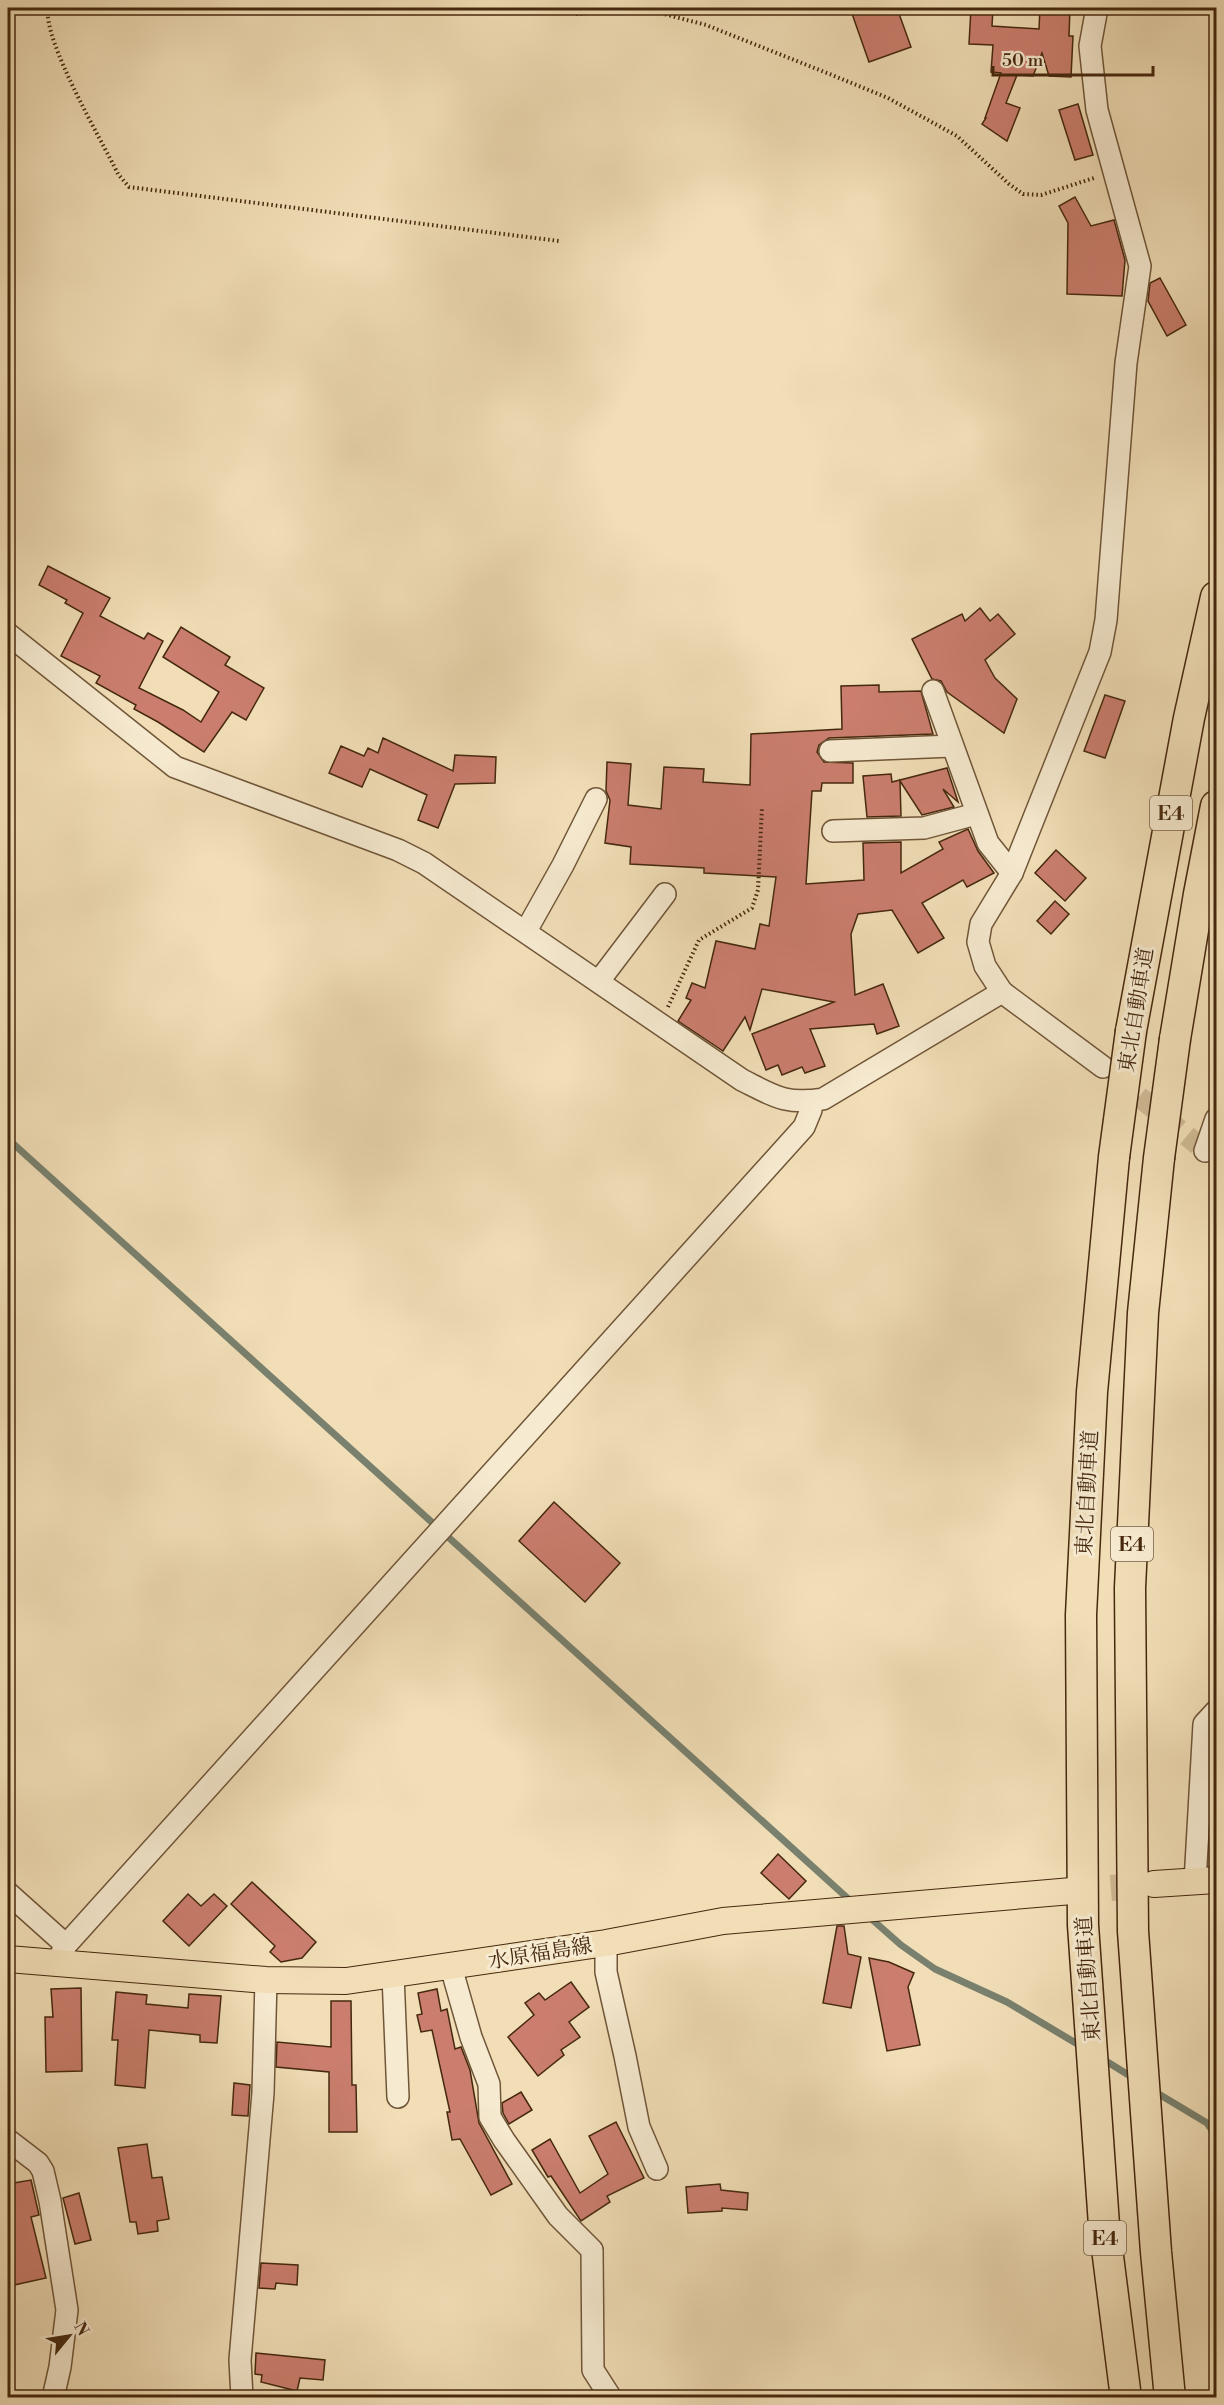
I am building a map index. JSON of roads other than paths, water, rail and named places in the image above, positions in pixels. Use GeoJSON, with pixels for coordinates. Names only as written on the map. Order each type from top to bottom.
{"type":"FeatureCollection","features":[{"type":"Feature","properties":{"kind":"highway","name":"東北自動車道"},"geometry":{"type":"LineString","coordinates":[[1126,2397],[1104,2225],[1083,1924],[1081,1615],[1092,1392],[1114,1158],[1131,1031],[1189,718],[1216,597]]}},
{"type":"Feature","properties":{"kind":"highway","name":"東北自動車道"},"geometry":{"type":"LineString","coordinates":[[1170,2397],[1144,2098],[1133,1931],[1130,1588],[1143,1313],[1159,1158],[1174,1039],[1216,806]]}},
{"type":"Feature","properties":{"kind":"main road"},"geometry":{"type":"LineString","coordinates":[[1154,1884],[1206,1881]]}},
{"type":"Feature","properties":{"kind":"main road","name":"水原福島線"},"geometry":{"type":"LineString","coordinates":[[8,1959],[61,1954],[266,1980],[346,1981],[606,1943],[723,1922],[1072,1891]]}},
{"type":"Feature","properties":{"kind":"street"},"geometry":{"type":"LineString","coordinates":[[1097,8],[1090,46],[1097,110],[1140,266],[1126,363],[1106,620],[1100,652],[1012,873],[981,924],[978,942],[985,966],[1002,992],[1103,1067]]}},
{"type":"Feature","properties":{"kind":"street"},"geometry":{"type":"LineString","coordinates":[[8,634],[175,767],[398,850],[424,863],[742,1080],[780,1099],[808,1101],[823,1099],[1002,992]]}},
{"type":"Feature","properties":{"kind":"street"},"geometry":{"type":"LineString","coordinates":[[933,691],[988,843],[1012,873]]}},
{"type":"Feature","properties":{"kind":"street"},"geometry":{"type":"LineString","coordinates":[[830,752],[952,746]]}},
{"type":"Feature","properties":{"kind":"street"},"geometry":{"type":"LineString","coordinates":[[526,931],[563,866],[596,799]]}},
{"type":"Feature","properties":{"kind":"street"},"geometry":{"type":"LineString","coordinates":[[833,831],[924,828],[976,814]]}},
{"type":"Feature","properties":{"kind":"street"},"geometry":{"type":"LineString","coordinates":[[599,981],[665,894]]}},
{"type":"Feature","properties":{"kind":"street"},"geometry":{"type":"LineString","coordinates":[[8,1893],[61,1954],[804,1127],[811,1110],[808,1101]]}},
{"type":"Feature","properties":{"kind":"street"},"geometry":{"type":"LineString","coordinates":[[1207,1152],[1216,1119]]}},
{"type":"Feature","properties":{"kind":"street"},"geometry":{"type":"LineString","coordinates":[[1206,1881],[1204,1724],[1216,1711]]}},
{"type":"Feature","properties":{"kind":"street"},"geometry":{"type":"LineString","coordinates":[[606,1943],[606,1972],[626,2056],[639,2127],[657,2169]]}},
{"type":"Feature","properties":{"kind":"street"},"geometry":{"type":"LineString","coordinates":[[451,1967],[471,2037],[489,2084],[490,2117],[558,2217],[592,2250],[593,2370],[611,2397]]}},
{"type":"Feature","properties":{"kind":"street"},"geometry":{"type":"LineString","coordinates":[[393,1975],[398,2097]]}},
{"type":"Feature","properties":{"kind":"street"},"geometry":{"type":"LineString","coordinates":[[242,2397],[240,2360],[263,2093],[266,1980]]}},
{"type":"Feature","properties":{"kind":"street"},"geometry":{"type":"LineString","coordinates":[[8,2140],[38,2163],[43,2171],[50,2201],[67,2310],[60,2367],[53,2397]]}},
{"type":"Feature","properties":{"kind":"waterway"},"geometry":{"type":"LineString","coordinates":[[8,1139],[854,1904]]}},
{"type":"Feature","properties":{"kind":"waterway"},"geometry":{"type":"LineString","coordinates":[[867,1915],[901,1945],[935,1969],[1007,2002],[1084,2048]]}},
{"type":"Feature","properties":{"kind":"waterway"},"geometry":{"type":"LineString","coordinates":[[1101,2058],[1135,2079]]}},
{"type":"Feature","properties":{"kind":"waterway"},"geometry":{"type":"LineString","coordinates":[[1152,2090],[1207,2123],[1216,2136]]}},
{"type":"Feature","properties":{"kind":"tunnel"},"geometry":{"type":"LineString","coordinates":[[1115,1077],[1198,1145]]}},
{"type":"Feature","properties":{"kind":"tunnel"},"geometry":{"type":"LineString","coordinates":[[1072,1891],[1150,1885]]}}]}
